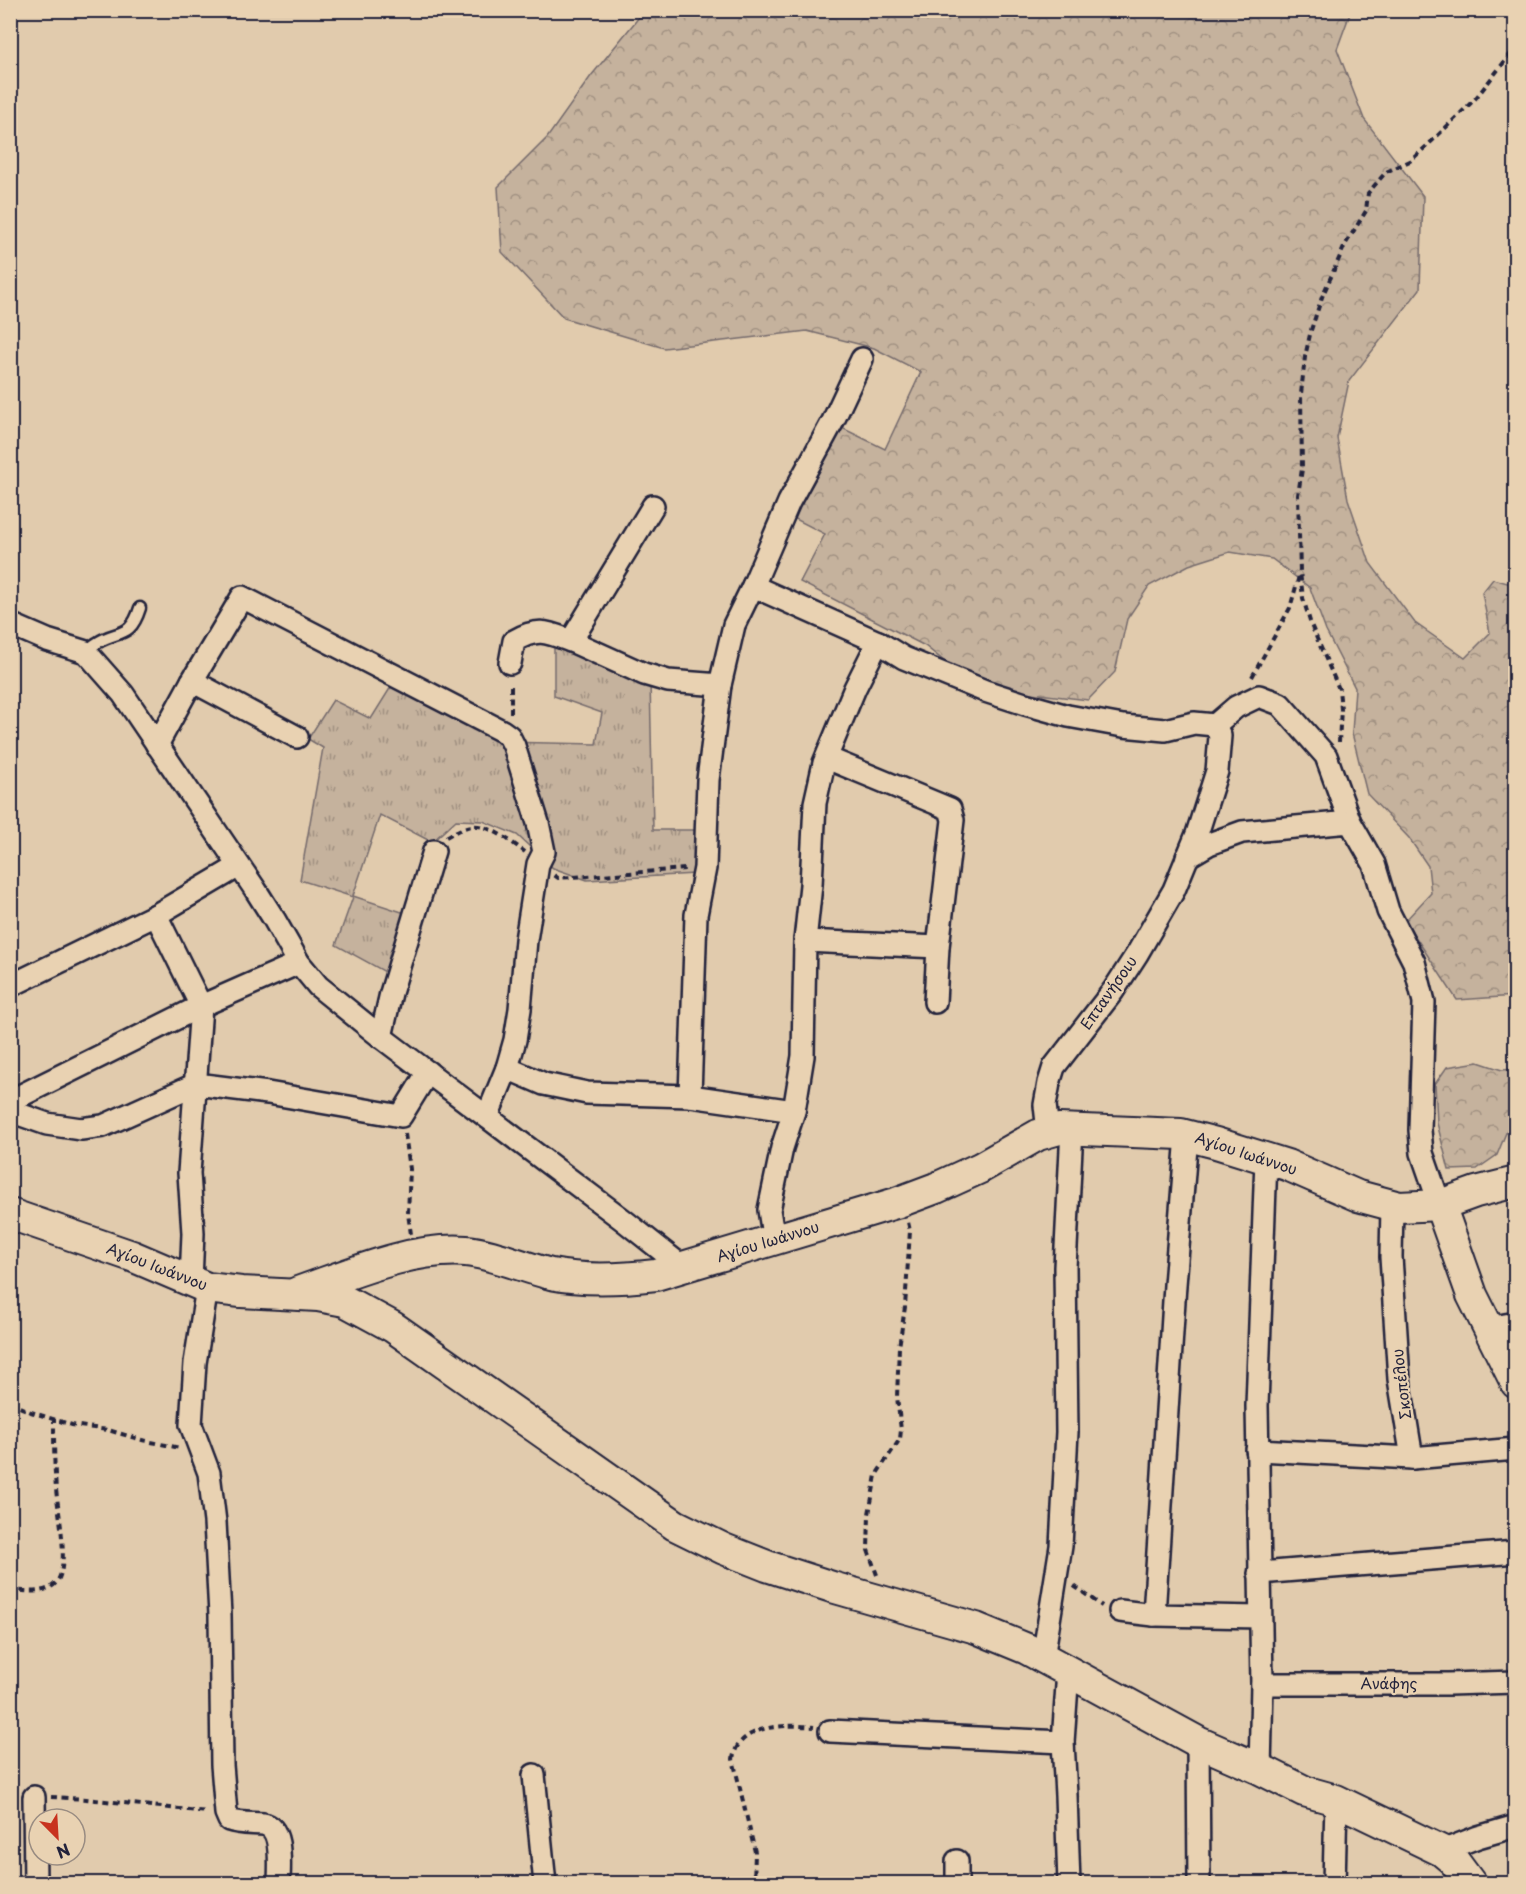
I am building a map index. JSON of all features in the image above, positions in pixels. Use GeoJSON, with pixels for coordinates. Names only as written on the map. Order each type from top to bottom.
{"type":"FeatureCollection","features":[{"type":"Feature","properties":{"kind":"street"},"geometry":{"type":"LineString","coordinates":[[690,1096],[696,915],[705,868],[708,780],[720,685],[734,625],[789,502],[833,421],[862,359]]}},
{"type":"Feature","properties":{"kind":"street"},"geometry":{"type":"LineString","coordinates":[[571,641],[653,506]]}},
{"type":"Feature","properties":{"kind":"street"},"geometry":{"type":"LineString","coordinates":[[753,586],[878,642],[904,658],[985,691],[1068,716],[1123,726],[1165,730],[1194,723],[1215,724],[1236,707],[1260,696],[1280,704],[1326,756],[1350,822],[1374,864],[1388,911],[1414,962],[1424,1002],[1420,1130],[1422,1152],[1472,1294],[1502,1326],[1515,1383]]}},
{"type":"Feature","properties":{"kind":"street"},"geometry":{"type":"LineString","coordinates":[[157,745],[242,597],[402,678],[509,736],[538,823],[544,852],[538,864],[526,940],[515,1040],[507,1068],[487,1117]]}},
{"type":"Feature","properties":{"kind":"street"},"geometry":{"type":"LineString","coordinates":[[10,624],[47,640],[86,652],[123,694],[274,919],[299,963],[318,986],[381,1037],[684,1268]]}},
{"type":"Feature","properties":{"kind":"street"},"geometry":{"type":"LineString","coordinates":[[510,663],[514,640],[527,633],[548,632],[644,674],[668,681],[720,685]]}},
{"type":"Feature","properties":{"kind":"street"},"geometry":{"type":"LineString","coordinates":[[774,1241],[769,1210],[782,1148],[794,1111],[803,1056],[805,941],[811,885],[815,803],[827,758],[855,688],[878,642]]}},
{"type":"Feature","properties":{"kind":"street"},"geometry":{"type":"LineString","coordinates":[[192,681],[297,737]]}},
{"type":"Feature","properties":{"kind":"street","name":"Επτανήσοιυ"},"geometry":{"type":"LineString","coordinates":[[1069,1884],[1063,1742],[1056,1664],[1057,1572],[1061,1546],[1067,1432],[1065,1267],[1060,1131],[1045,1105],[1048,1083],[1054,1067],[1113,991],[1174,890],[1197,834],[1217,771],[1220,736],[1215,724]]}},
{"type":"Feature","properties":{"kind":"street"},"geometry":{"type":"LineString","coordinates":[[827,758],[951,809],[953,820],[938,946],[935,1002]]}},
{"type":"Feature","properties":{"kind":"street"},"geometry":{"type":"LineString","coordinates":[[1187,857],[1209,844],[1242,832],[1350,822]]}},
{"type":"Feature","properties":{"kind":"street"},"geometry":{"type":"LineString","coordinates":[[381,1037],[391,993],[434,851]]}},
{"type":"Feature","properties":{"kind":"street"},"geometry":{"type":"LineString","coordinates":[[10,986],[156,915],[239,866]]}},
{"type":"Feature","properties":{"kind":"street"},"geometry":{"type":"LineString","coordinates":[[156,915],[201,1006],[189,1173],[199,1284],[191,1425],[209,1473],[215,1522],[220,1616],[222,1765],[226,1813],[229,1820],[236,1823],[266,1824],[273,1828],[278,1837],[279,1884]]}},
{"type":"Feature","properties":{"kind":"street"},"geometry":{"type":"LineString","coordinates":[[805,941],[938,946]]}},
{"type":"Feature","properties":{"kind":"street"},"geometry":{"type":"LineString","coordinates":[[10,1104],[22,1095],[201,1006],[299,963]]}},
{"type":"Feature","properties":{"kind":"street"},"geometry":{"type":"LineString","coordinates":[[507,1068],[544,1084],[587,1093],[690,1096],[794,1111]]}},
{"type":"Feature","properties":{"kind":"street"},"geometry":{"type":"LineString","coordinates":[[10,1111],[47,1124],[81,1129],[103,1126],[196,1084],[268,1093],[400,1116],[428,1072]]}},
{"type":"Feature","properties":{"kind":"street","name":"Αγίου Ιωάννου"},"geometry":{"type":"LineString","coordinates":[[10,1214],[132,1256],[199,1284],[241,1292],[292,1294],[368,1268],[436,1251],[467,1251],[551,1274],[618,1279],[656,1275],[896,1203],[980,1168],[1038,1135],[1060,1131],[1187,1135],[1287,1166],[1358,1196],[1392,1205],[1413,1207],[1440,1205],[1476,1192],[1515,1182]]}},
{"type":"Feature","properties":{"kind":"street"},"geometry":{"type":"LineString","coordinates":[[1154,1615],[1187,1135]]}},
{"type":"Feature","properties":{"kind":"street"},"geometry":{"type":"LineString","coordinates":[[1260,1769],[1262,1684],[1257,1450],[1266,1159]]}},
{"type":"Feature","properties":{"kind":"street","name":"Σκοπέλου"},"geometry":{"type":"LineString","coordinates":[[1392,1205],[1391,1257],[1399,1379],[1412,1458]]}},
{"type":"Feature","properties":{"kind":"street"},"geometry":{"type":"LineString","coordinates":[[292,1294],[345,1301],[393,1327],[675,1525],[766,1566],[976,1628],[1056,1664],[1198,1742],[1304,1791],[1335,1800],[1442,1851],[1454,1861],[1471,1884]]}},
{"type":"Feature","properties":{"kind":"street"},"geometry":{"type":"LineString","coordinates":[[1257,1450],[1412,1458],[1515,1449]]}},
{"type":"Feature","properties":{"kind":"street"},"geometry":{"type":"LineString","coordinates":[[1259,1573],[1515,1552]]}},
{"type":"Feature","properties":{"kind":"street"},"geometry":{"type":"LineString","coordinates":[[1120,1611],[1154,1615],[1260,1617]]}},
{"type":"Feature","properties":{"kind":"street","name":"Ανάφης"},"geometry":{"type":"LineString","coordinates":[[1262,1684],[1515,1682]]}},
{"type":"Feature","properties":{"kind":"street"},"geometry":{"type":"LineString","coordinates":[[830,1731],[1063,1742]]}},
{"type":"Feature","properties":{"kind":"street"},"geometry":{"type":"LineString","coordinates":[[1198,1742],[1199,1884]]}},
{"type":"Feature","properties":{"kind":"street"},"geometry":{"type":"LineString","coordinates":[[534,1775],[545,1884]]}},
{"type":"Feature","properties":{"kind":"street"},"geometry":{"type":"LineString","coordinates":[[34,1797],[35,1884]]}},
{"type":"Feature","properties":{"kind":"street"},"geometry":{"type":"LineString","coordinates":[[1334,1884],[1335,1800]]}},
{"type":"Feature","properties":{"kind":"street"},"geometry":{"type":"LineString","coordinates":[[1442,1851],[1515,1826]]}},
{"type":"Feature","properties":{"kind":"street"},"geometry":{"type":"LineString","coordinates":[[957,1861],[957,1884]]}},
{"type":"Feature","properties":{"kind":"lane"},"geometry":{"type":"LineString","coordinates":[[86,652],[99,642],[129,629],[140,608]]}},
{"type":"Feature","properties":{"kind":"path"},"geometry":{"type":"LineString","coordinates":[[1331,772],[1340,738],[1340,688],[1311,625],[1300,572],[1298,495],[1302,469],[1301,394],[1311,330],[1322,297],[1345,245],[1366,211],[1368,193],[1386,172],[1410,160],[1452,122],[1475,99],[1515,47]]}},
{"type":"Feature","properties":{"kind":"path"},"geometry":{"type":"LineString","coordinates":[[1236,707],[1290,608],[1300,572]]}},
{"type":"Feature","properties":{"kind":"path"},"geometry":{"type":"LineString","coordinates":[[509,736],[512,699],[510,663]]}},
{"type":"Feature","properties":{"kind":"path"},"geometry":{"type":"LineString","coordinates":[[434,851],[443,840],[475,825],[513,842],[558,878],[705,868]]}},
{"type":"Feature","properties":{"kind":"path"},"geometry":{"type":"LineString","coordinates":[[400,1116],[410,1169],[408,1214],[413,1255]]}},
{"type":"Feature","properties":{"kind":"path"},"geometry":{"type":"LineString","coordinates":[[896,1203],[906,1215],[910,1231],[905,1307],[899,1347],[897,1397],[901,1430],[900,1439],[876,1475],[869,1514],[868,1550],[876,1574],[899,1606]]}},
{"type":"Feature","properties":{"kind":"path"},"geometry":{"type":"LineString","coordinates":[[10,1403],[72,1425],[108,1430],[176,1448],[200,1448]]}},
{"type":"Feature","properties":{"kind":"path"},"geometry":{"type":"LineString","coordinates":[[10,1589],[23,1592],[49,1588],[57,1581],[62,1570],[62,1540],[55,1479],[54,1419]]}},
{"type":"Feature","properties":{"kind":"path"},"geometry":{"type":"LineString","coordinates":[[1057,1572],[1101,1606],[1120,1611]]}},
{"type":"Feature","properties":{"kind":"path"},"geometry":{"type":"LineString","coordinates":[[754,1884],[754,1852],[733,1759],[735,1749],[741,1739],[750,1733],[779,1726],[813,1726],[830,1731]]}},
{"type":"Feature","properties":{"kind":"path"},"geometry":{"type":"LineString","coordinates":[[34,1797],[86,1799],[166,1809],[226,1813]]}},
{"type":"Feature","properties":{"kind":"green space"},"geometry":{"type":"Polygon","coordinates":[[[644,11],[1351,11],[1337,49],[1364,119],[1423,196],[1420,289],[1349,381],[1337,438],[1348,499],[1370,563],[1415,623],[1465,658],[1490,633],[1482,593],[1493,579],[1515,585],[1515,996],[1457,1000],[1405,921],[1431,893],[1428,866],[1409,838],[1367,794],[1352,733],[1355,688],[1326,631],[1310,588],[1272,559],[1230,552],[1189,565],[1149,586],[1127,619],[1115,672],[1088,700],[1014,691],[954,669],[925,646],[800,582],[825,534],[780,511],[834,424],[885,449],[921,372],[874,348],[807,331],[664,348],[564,318],[502,252],[498,187],[547,138],[591,76],[644,11]]]}},
{"type":"Feature","properties":{"kind":"green space"},"geometry":{"type":"Polygon","coordinates":[[[554,638],[650,679],[653,830],[701,830],[695,874],[587,880],[553,868],[517,835],[483,821],[456,820],[432,842],[380,815],[353,896],[405,913],[387,973],[336,945],[353,897],[300,880],[323,748],[308,739],[333,700],[371,719],[394,682],[499,742],[596,744],[602,713],[554,696],[554,638]]]}},
{"type":"Feature","properties":{"kind":"green space"},"geometry":{"type":"Polygon","coordinates":[[[1478,1062],[1502,1070],[1515,1069],[1515,1122],[1510,1123],[1497,1155],[1477,1169],[1449,1170],[1437,1123],[1435,1084],[1447,1067],[1478,1062]]]}}]}
